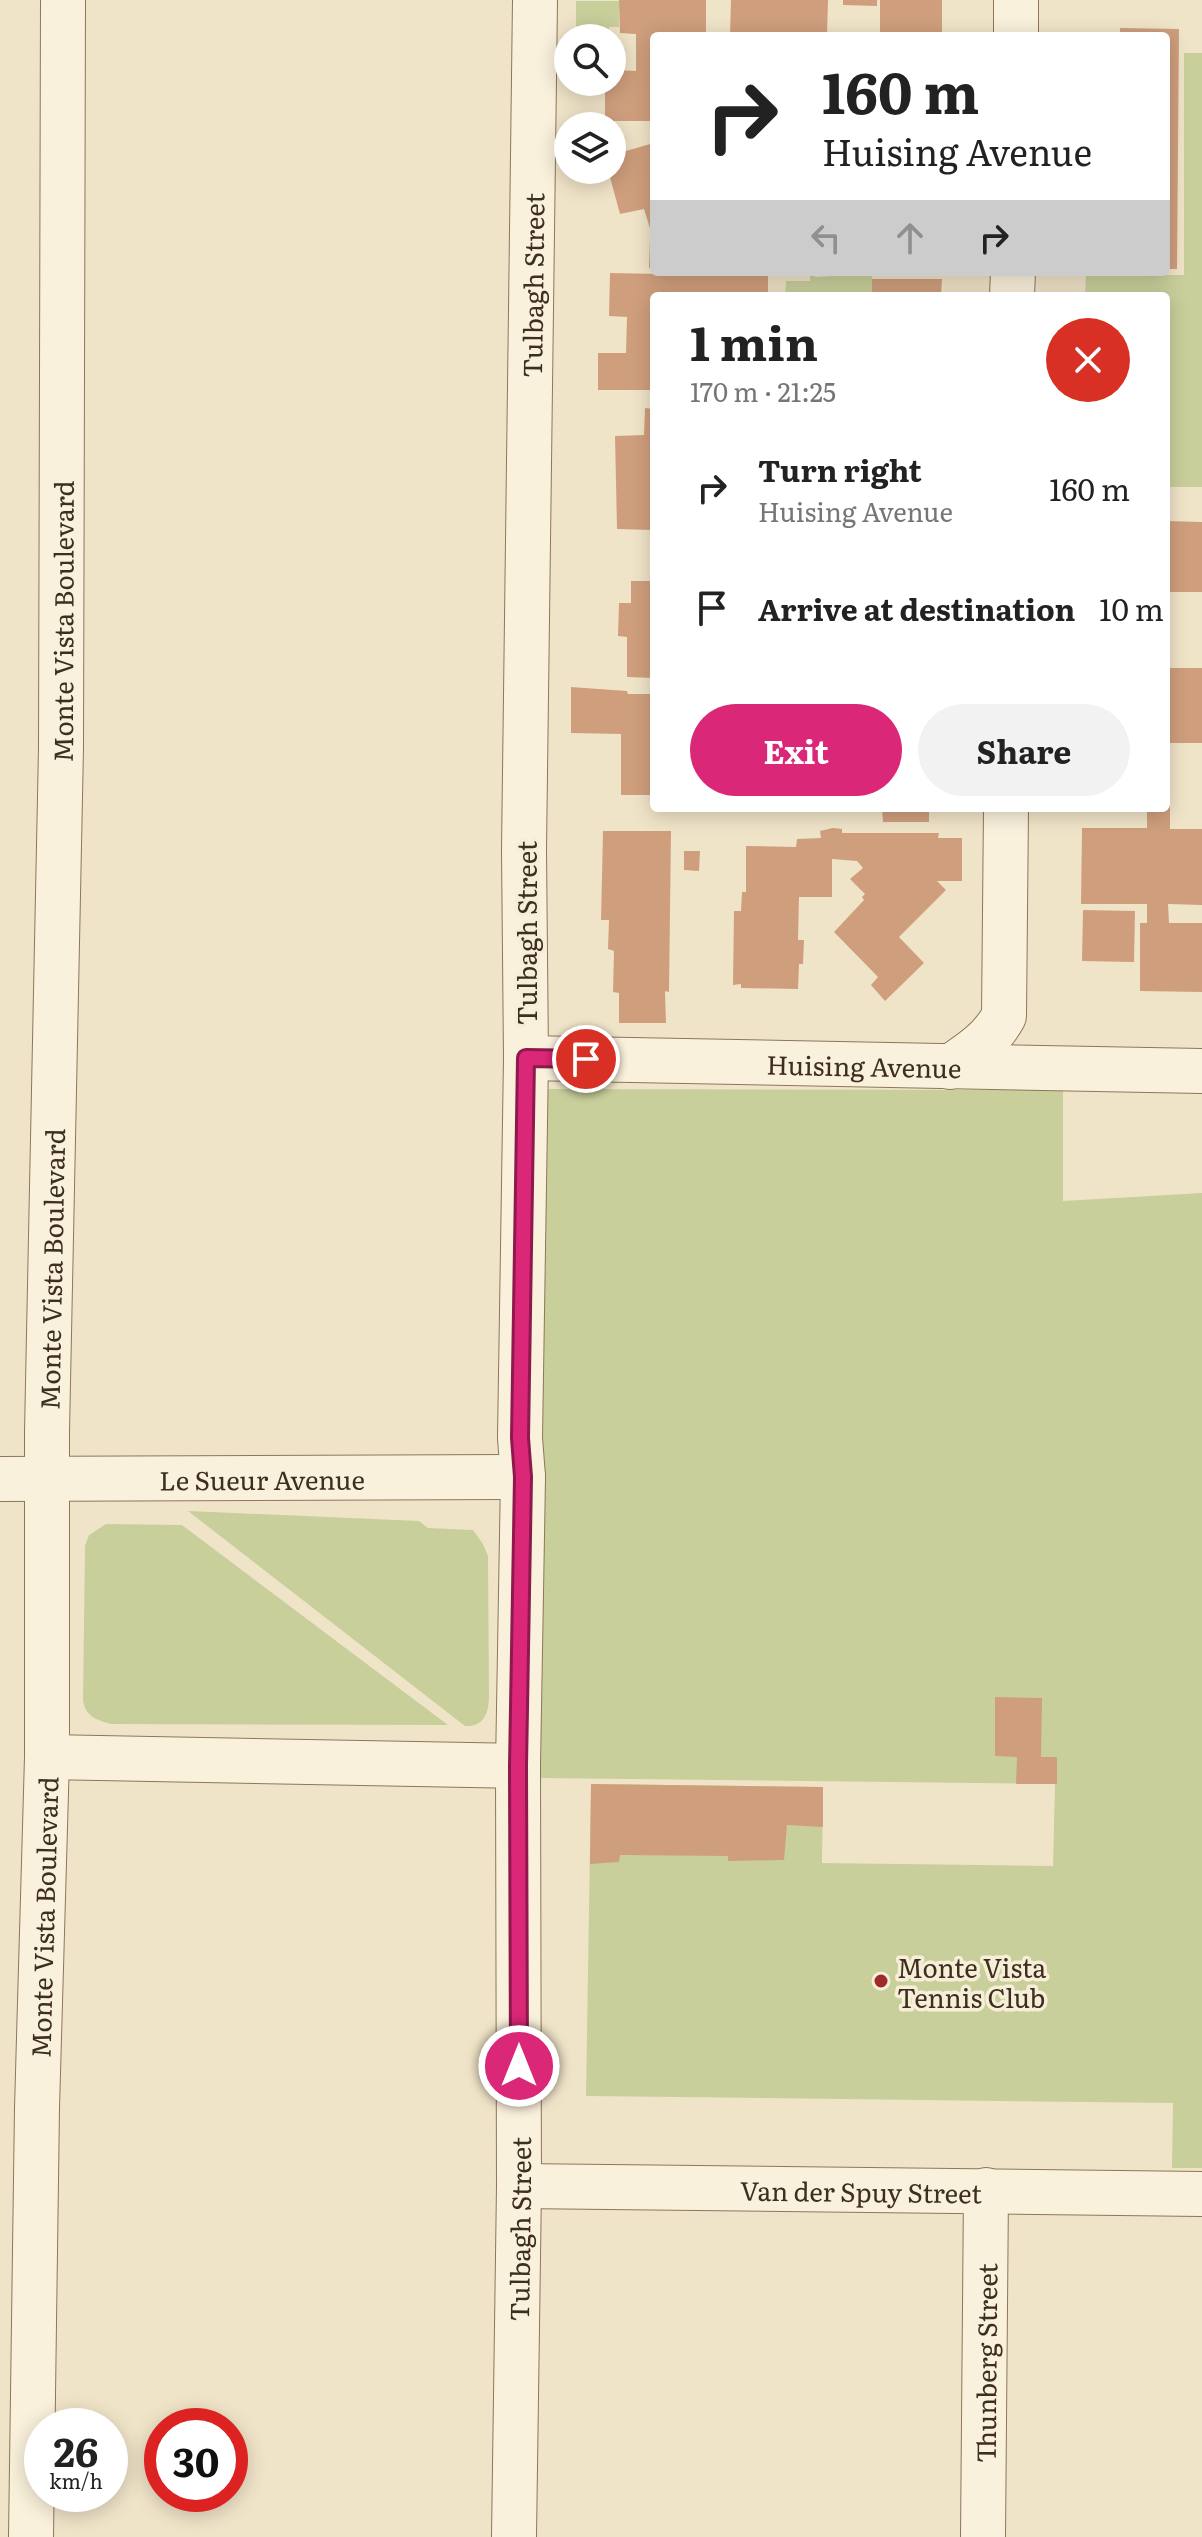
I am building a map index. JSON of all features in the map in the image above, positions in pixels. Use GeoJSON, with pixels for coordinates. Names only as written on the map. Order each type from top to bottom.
{"type":"FeatureCollection","features":[{"type":"Feature","properties":{"kind":"street","name":"Monte Vista Boulevard"},"geometry":{"type":"LineString","coordinates":[[31,2537],[37,2108],[47,1757],[47,1478],[61,748],[63,0]]}},
{"type":"Feature","properties":{"kind":"street","name":"Tulbagh Street"},"geometry":{"type":"LineString","coordinates":[[514,2537],[519,2186],[518,1766],[523,1477],[520,1438],[526,1058],[524,850],[535,0]]}},
{"type":"Feature","properties":{"kind":"street"},"geometry":{"type":"LineString","coordinates":[[1016,0],[1016,32]]}},
{"type":"Feature","properties":{"kind":"street"},"geometry":{"type":"LineString","coordinates":[[950,1067],[986,1041],[1004,1016],[1006,812]]}},
{"type":"Feature","properties":{"kind":"street"},"geometry":{"type":"LineString","coordinates":[[1004,1016],[1022,1046],[1042,1070]]}},
{"type":"Feature","properties":{"kind":"street","name":"Huising Avenue"},"geometry":{"type":"LineString","coordinates":[[526,1058],[1202,1071]]}},
{"type":"Feature","properties":{"kind":"street","name":"Le Sueur Avenue"},"geometry":{"type":"LineString","coordinates":[[0,1479],[523,1477]]}},
{"type":"Feature","properties":{"kind":"street"},"geometry":{"type":"LineString","coordinates":[[47,1757],[518,1766]]}},
{"type":"Feature","properties":{"kind":"street","name":"Van der Spuy Street"},"geometry":{"type":"LineString","coordinates":[[519,2186],[1202,2194]]}},
{"type":"Feature","properties":{"kind":"street","name":"Thunberg Street"},"geometry":{"type":"LineString","coordinates":[[983,2537],[986,2190]]}},
{"type":"Feature","properties":{"kind":"green space"},"geometry":{"type":"Polygon","coordinates":[[[576,1],[619,1],[619,24],[576,24],[576,1]]]}},
{"type":"Feature","properties":{"kind":"green space"},"geometry":{"type":"Polygon","coordinates":[[[1184,53],[1202,53],[1202,487],[1170,487],[1170,292],[1085,292],[1086,276],[1184,275],[1184,53]]]}},
{"type":"Feature","properties":{"kind":"green space"},"geometry":{"type":"Polygon","coordinates":[[[810,276],[872,276],[872,292],[785,292],[786,281],[810,281],[810,276]]]}},
{"type":"Feature","properties":{"kind":"green space"},"geometry":{"type":"Polygon","coordinates":[[[545,1089],[1063,1090],[1063,1201],[1202,1193],[1202,2168],[1172,2168],[1173,2103],[586,2096],[591,1784],[823,1787],[822,1863],[1053,1866],[1055,1784],[539,1778],[545,1089]]]}},
{"type":"Feature","properties":{"kind":"green space"},"geometry":{"type":"Polygon","coordinates":[[[188,1511],[419,1521],[428,1528],[473,1530],[488,1556],[489,1694],[484,1717],[477,1724],[465,1726],[188,1511]]]}},
{"type":"Feature","properties":{"kind":"green space"},"geometry":{"type":"Polygon","coordinates":[[[106,1524],[182,1525],[448,1725],[111,1724],[93,1717],[83,1701],[85,1546],[89,1535],[106,1524]]]}},
{"type":"Feature","properties":{"kind":"building"},"geometry":{"type":"Polygon","coordinates":[[[619,0],[706,0],[706,32],[650,32],[650,121],[626,121],[626,112],[605,112],[605,96],[626,96],[626,71],[636,71],[636,34],[626,33],[626,24],[620,24],[619,0]]]}},
{"type":"Feature","properties":{"kind":"building"},"geometry":{"type":"Polygon","coordinates":[[[731,0],[828,0],[827,32],[730,32],[731,0]]]}},
{"type":"Feature","properties":{"kind":"building"},"geometry":{"type":"Polygon","coordinates":[[[843,0],[877,0],[877,6],[843,5],[843,0]]]}},
{"type":"Feature","properties":{"kind":"building"},"geometry":{"type":"Polygon","coordinates":[[[880,0],[942,0],[942,32],[880,32],[880,0]]]}},
{"type":"Feature","properties":{"kind":"building"},"geometry":{"type":"Polygon","coordinates":[[[1120,28],[1179,29],[1177,269],[1170,269],[1170,32],[1120,32],[1120,28]]]}},
{"type":"Feature","properties":{"kind":"building"},"geometry":{"type":"Polygon","coordinates":[[[650,144],[650,228],[644,209],[620,214],[612,184],[626,184],[626,151],[650,144]]]}},
{"type":"Feature","properties":{"kind":"building"},"geometry":{"type":"Polygon","coordinates":[[[610,273],[768,276],[768,292],[650,292],[650,390],[598,390],[598,353],[626,353],[627,317],[609,316],[610,273]]]}},
{"type":"Feature","properties":{"kind":"building"},"geometry":{"type":"Polygon","coordinates":[[[872,279],[942,279],[941,292],[872,292],[872,279]]]}},
{"type":"Feature","properties":{"kind":"building"},"geometry":{"type":"Polygon","coordinates":[[[645,408],[650,409],[650,530],[617,529],[615,436],[644,435],[645,408]]]}},
{"type":"Feature","properties":{"kind":"building"},"geometry":{"type":"Polygon","coordinates":[[[1170,521],[1202,522],[1202,592],[1170,592],[1170,521]]]}},
{"type":"Feature","properties":{"kind":"building"},"geometry":{"type":"Polygon","coordinates":[[[631,581],[650,581],[650,678],[627,677],[627,637],[618,636],[619,603],[631,603],[631,581]]]}},
{"type":"Feature","properties":{"kind":"building"},"geometry":{"type":"Polygon","coordinates":[[[1170,668],[1202,668],[1202,743],[1170,743],[1170,668]]]}},
{"type":"Feature","properties":{"kind":"building"},"geometry":{"type":"Polygon","coordinates":[[[571,687],[650,694],[650,795],[621,795],[621,734],[571,733],[571,687]]]}},
{"type":"Feature","properties":{"kind":"building"},"geometry":{"type":"Polygon","coordinates":[[[882,812],[929,812],[929,822],[883,822],[882,812]]]}},
{"type":"Feature","properties":{"kind":"building"},"geometry":{"type":"Polygon","coordinates":[[[1147,812],[1170,812],[1170,829],[1202,829],[1202,905],[1168,904],[1169,923],[1202,923],[1202,992],[1140,991],[1140,923],[1147,923],[1147,904],[1081,904],[1082,828],[1147,828],[1147,812]]]}},
{"type":"Feature","properties":{"kind":"building"},"geometry":{"type":"Polygon","coordinates":[[[842,829],[842,833],[939,833],[938,838],[962,838],[962,881],[937,881],[946,890],[899,937],[924,963],[885,1001],[871,985],[878,977],[834,932],[864,900],[862,897],[865,894],[850,879],[863,868],[857,861],[832,859],[832,897],[799,897],[798,940],[804,940],[798,989],[741,988],[741,984],[733,985],[734,911],[741,911],[742,892],[746,892],[746,846],[796,847],[797,839],[821,838],[820,831],[842,829]]]}},
{"type":"Feature","properties":{"kind":"building"},"geometry":{"type":"Polygon","coordinates":[[[603,831],[671,831],[666,1023],[619,1023],[619,993],[613,992],[614,951],[608,949],[609,920],[601,920],[603,831]]]}},
{"type":"Feature","properties":{"kind":"building"},"geometry":{"type":"Polygon","coordinates":[[[684,851],[700,851],[699,871],[684,870],[684,851]]]}},
{"type":"Feature","properties":{"kind":"building"},"geometry":{"type":"Polygon","coordinates":[[[1083,910],[1135,911],[1134,962],[1082,961],[1083,910]]]}},
{"type":"Feature","properties":{"kind":"building"},"geometry":{"type":"Polygon","coordinates":[[[995,1697],[1042,1698],[1041,1757],[1057,1757],[1057,1784],[1016,1784],[1017,1757],[995,1756],[995,1697]]]}},
{"type":"Feature","properties":{"kind":"building"},"geometry":{"type":"Polygon","coordinates":[[[591,1784],[823,1787],[823,1827],[787,1825],[784,1860],[728,1861],[728,1856],[620,1855],[619,1862],[590,1864],[591,1784]]]}},
{"type":"Feature","properties":{"kind":"place","name":"Monte Vista Tennis Club"},"geometry":{"type":"Point","coordinates":[881,1981]}},
{"type":"Feature","properties":{"kind":"route"},"geometry":{"type":"LineString","coordinates":[[519,2066],[518,1766],[523,1477],[520,1438],[526,1058],[586,1059]]}}]}
